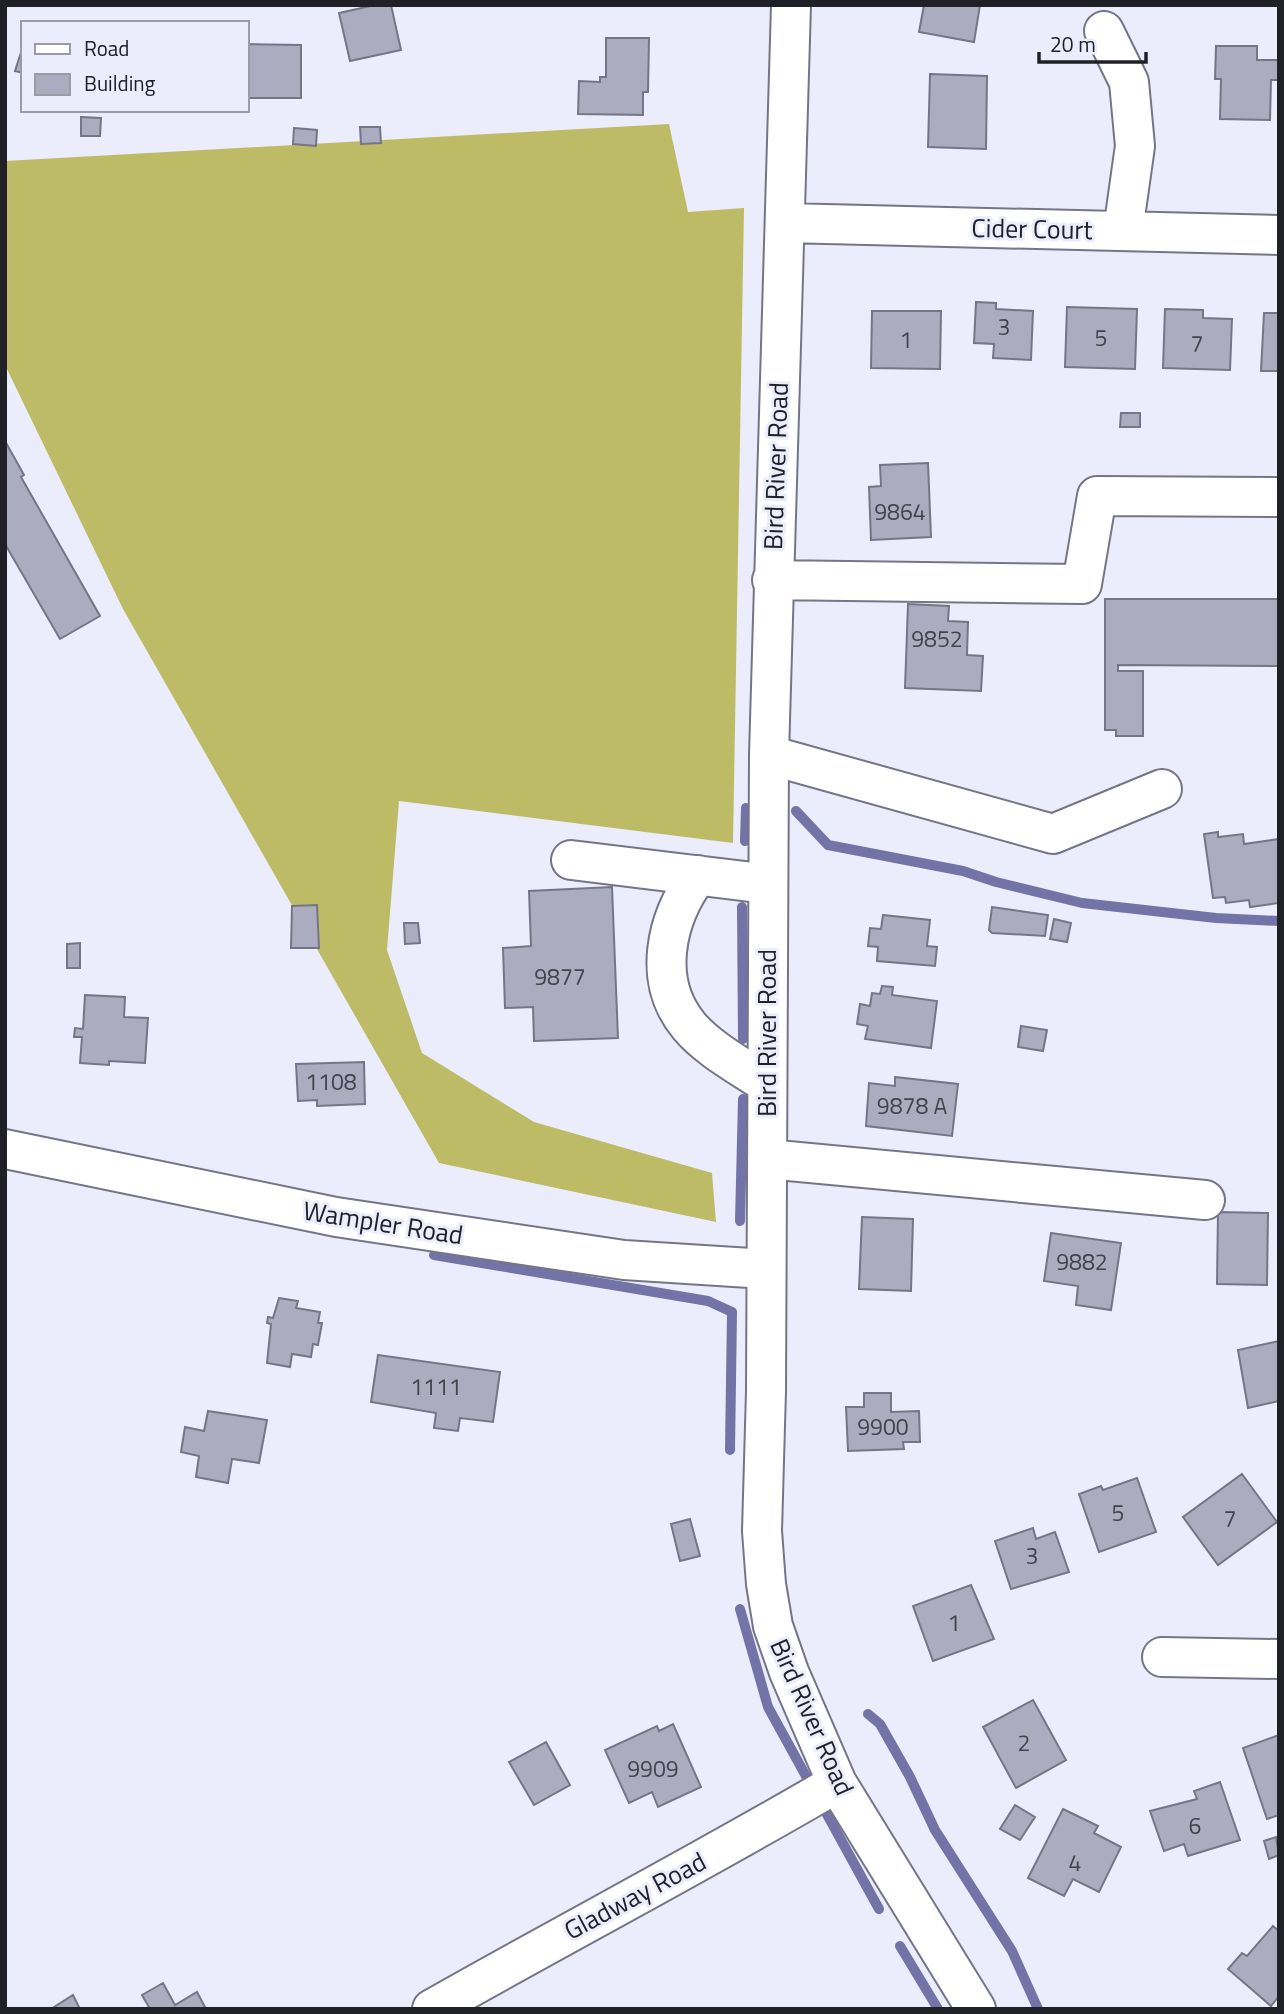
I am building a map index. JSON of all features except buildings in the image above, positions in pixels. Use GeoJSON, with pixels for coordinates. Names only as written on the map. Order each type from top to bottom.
{"type":"FeatureCollection","features":[{"type":"Feature","properties":{"kind":"street","name":"Bird River Road"},"geometry":{"type":"LineString","coordinates":[[791,5],[772,580],[769,755],[762,1531],[766,1584],[773,1626],[789,1672],[837,1783],[976,2009]]}},
{"type":"Feature","properties":{"kind":"street"},"geometry":{"type":"LineString","coordinates":[[1104,31],[1129,82],[1135,146],[1124,231]]}},
{"type":"Feature","properties":{"kind":"street","name":"Cider Court"},"geometry":{"type":"LineString","coordinates":[[785,223],[1279,235]]}},
{"type":"Feature","properties":{"kind":"street"},"geometry":{"type":"LineString","coordinates":[[772,580],[1082,584],[1097,496],[1279,496]]}},
{"type":"Feature","properties":{"kind":"street"},"geometry":{"type":"LineString","coordinates":[[769,755],[1053,834],[1162,789]]}},
{"type":"Feature","properties":{"kind":"street"},"geometry":{"type":"LineString","coordinates":[[570,860],[768,884]]}},
{"type":"Feature","properties":{"kind":"street"},"geometry":{"type":"LineString","coordinates":[[698,876],[685,893],[672,922],[666,950],[669,984],[676,1006],[689,1027],[766,1084]]}},
{"type":"Feature","properties":{"kind":"street","name":"Wampler Road"},"geometry":{"type":"LineString","coordinates":[[5,1149],[336,1217],[624,1260],[766,1269]]}},
{"type":"Feature","properties":{"kind":"street"},"geometry":{"type":"LineString","coordinates":[[766,1159],[1205,1200]]}},
{"type":"Feature","properties":{"kind":"street"},"geometry":{"type":"LineString","coordinates":[[1162,1657],[1279,1659]]}},
{"type":"Feature","properties":{"kind":"street","name":"Gladway Road"},"geometry":{"type":"LineString","coordinates":[[432,2009],[663,1879],[747,1836],[837,1783]]}},
{"type":"Feature","properties":{"kind":"shaded area"},"geometry":{"type":"Polygon","coordinates":[[[669,124],[688,212],[744,208],[733,843],[399,801],[387,950],[422,1053],[534,1122],[712,1173],[716,1222],[439,1163],[123,609],[5,365],[5,161],[669,124]]]}},
{"type":"Feature","properties":{"kind":"waterway"},"geometry":{"type":"LineString","coordinates":[[745,841],[746,808]]}},
{"type":"Feature","properties":{"kind":"waterway"},"geometry":{"type":"LineString","coordinates":[[796,811],[828,845],[963,871],[1082,903],[1216,918],[1279,921]]}},
{"type":"Feature","properties":{"kind":"waterway"},"geometry":{"type":"LineString","coordinates":[[742,907],[743,1039]]}},
{"type":"Feature","properties":{"kind":"waterway"},"geometry":{"type":"LineString","coordinates":[[740,1221],[743,1099]]}},
{"type":"Feature","properties":{"kind":"waterway"},"geometry":{"type":"LineString","coordinates":[[434,1255],[708,1301],[732,1312],[730,1450]]}},
{"type":"Feature","properties":{"kind":"waterway"},"geometry":{"type":"LineString","coordinates":[[740,1609],[768,1707],[879,1909]]}},
{"type":"Feature","properties":{"kind":"waterway"},"geometry":{"type":"LineString","coordinates":[[868,1714],[880,1724],[910,1777],[935,1830],[1012,1951],[1038,2009]]}},
{"type":"Feature","properties":{"kind":"waterway"},"geometry":{"type":"LineString","coordinates":[[900,1946],[938,2009]]}}]}
